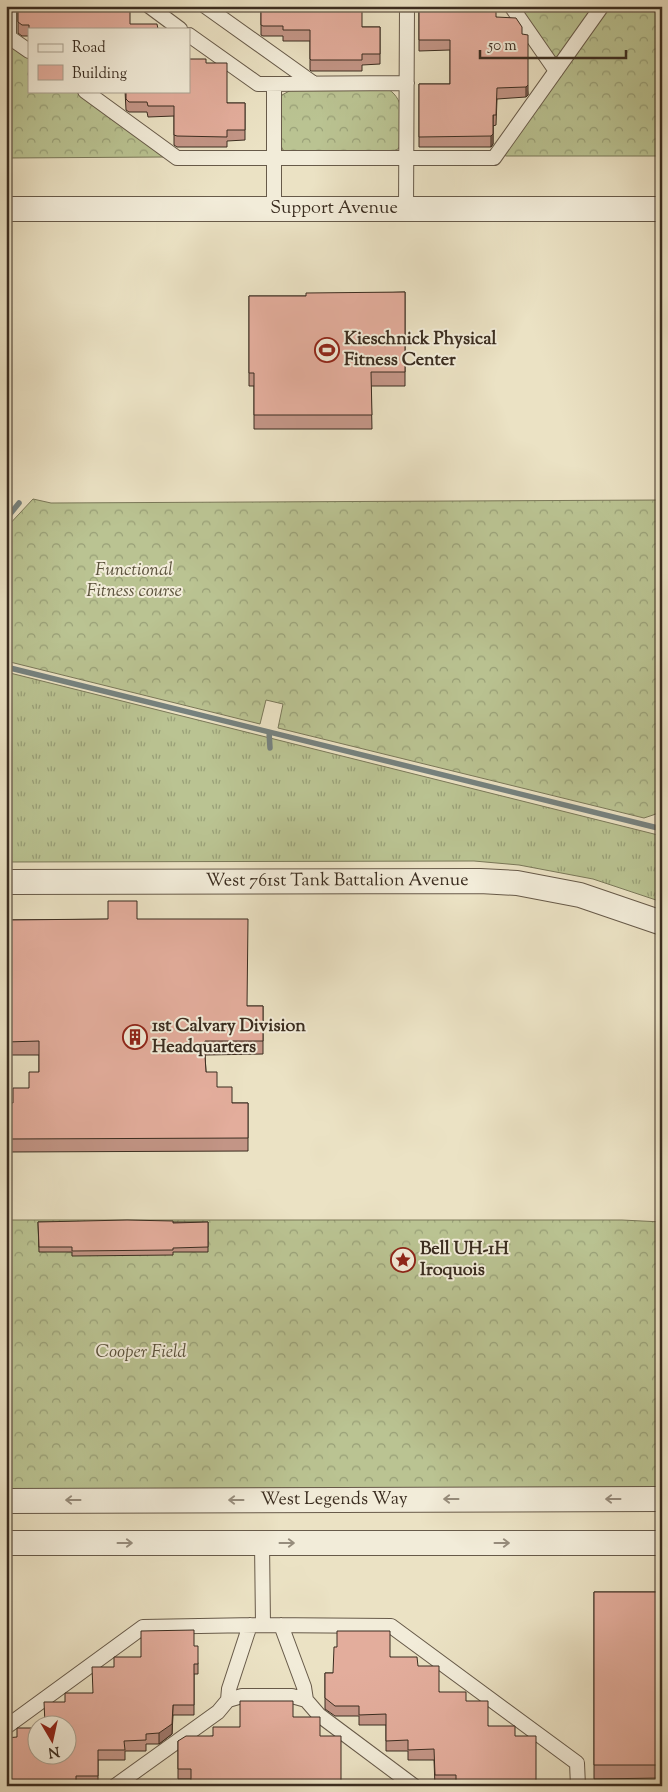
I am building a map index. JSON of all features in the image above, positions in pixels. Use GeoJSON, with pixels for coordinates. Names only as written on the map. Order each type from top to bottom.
{"type":"FeatureCollection","features":[{"type":"Feature","properties":{"kind":"street"},"geometry":{"type":"LineString","coordinates":[[9,6],[8,36],[28,50]]}},
{"type":"Feature","properties":{"kind":"street"},"geometry":{"type":"LineString","coordinates":[[149,6],[179,28]]}},
{"type":"Feature","properties":{"kind":"street"},"geometry":{"type":"LineString","coordinates":[[205,6],[313,83]]}},
{"type":"Feature","properties":{"kind":"street"},"geometry":{"type":"LineString","coordinates":[[406,209],[407,6]]}},
{"type":"Feature","properties":{"kind":"street"},"geometry":{"type":"LineString","coordinates":[[511,6],[556,71]]}},
{"type":"Feature","properties":{"kind":"street"},"geometry":{"type":"LineString","coordinates":[[85,92],[177,158],[494,158],[602,6]]}},
{"type":"Feature","properties":{"kind":"street"},"geometry":{"type":"LineString","coordinates":[[190,36],[258,84],[407,83]]}},
{"type":"Feature","properties":{"kind":"street"},"geometry":{"type":"LineString","coordinates":[[274,84],[274,209]]}},
{"type":"Feature","properties":{"kind":"street","name":"Support Avenue"},"geometry":{"type":"LineString","coordinates":[[6,209],[662,209]]}},
{"type":"Feature","properties":{"kind":"street","name":"West 761st Tank Battalion Avenue"},"geometry":{"type":"LineString","coordinates":[[6,882],[314,880],[517,883],[580,895],[662,922]]}},
{"type":"Feature","properties":{"kind":"street","name":"West Legends Way"},"geometry":{"type":"LineString","coordinates":[[6,1501],[662,1499]]}},
{"type":"Feature","properties":{"kind":"street"},"geometry":{"type":"LineString","coordinates":[[6,1543],[662,1543]]}},
{"type":"Feature","properties":{"kind":"street"},"geometry":{"type":"LineString","coordinates":[[228,1700],[229,1689],[257,1625],[262,1543]]}},
{"type":"Feature","properties":{"kind":"street"},"geometry":{"type":"LineString","coordinates":[[6,1727],[143,1627],[257,1625],[391,1626],[578,1763],[578,1786]]}},
{"type":"Feature","properties":{"kind":"street"},"geometry":{"type":"LineString","coordinates":[[281,1625],[304,1687],[306,1700]]}},
{"type":"Feature","properties":{"kind":"street"},"geometry":{"type":"LineString","coordinates":[[115,1786],[218,1712],[228,1700],[242,1696],[292,1696],[306,1700],[320,1715],[414,1786]]}},
{"type":"Feature","properties":{"kind":"green space"},"geometry":{"type":"Polygon","coordinates":[[[517,6],[596,6],[556,61],[517,6]]]}},
{"type":"Feature","properties":{"kind":"green space"},"geometry":{"type":"Polygon","coordinates":[[[608,6],[662,6],[662,156],[504,155],[608,6]]]}},
{"type":"Feature","properties":{"kind":"green space"},"geometry":{"type":"Polygon","coordinates":[[[6,42],[28,57],[28,92],[76,92],[166,157],[6,158],[6,42]]]}},
{"type":"Feature","properties":{"kind":"green space"},"geometry":{"type":"Polygon","coordinates":[[[293,89],[388,89],[398,100],[402,113],[401,144],[398,149],[391,152],[291,154],[283,150],[281,146],[280,101],[282,95],[293,89]]]}},
{"type":"Feature","properties":{"kind":"green space","name":"Functional Fitness course"},"geometry":{"type":"Polygon","coordinates":[[[33,499],[51,503],[662,500],[662,812],[644,818],[278,728],[283,704],[266,700],[260,724],[6,661],[6,528],[33,499]]]}},
{"type":"Feature","properties":{"kind":"green space"},"geometry":{"type":"Polygon","coordinates":[[[6,672],[662,836],[662,902],[593,879],[519,865],[474,861],[6,862],[6,672]]]}},
{"type":"Feature","properties":{"kind":"green space","name":"Cooper Field"},"geometry":{"type":"Polygon","coordinates":[[[6,1220],[622,1220],[662,1222],[662,1487],[6,1489],[6,1220]]]}},
{"type":"Feature","properties":{"kind":"building"},"geometry":{"type":"Polygon","coordinates":[[[18,6],[130,6],[130,24],[157,24],[158,28],[29,28],[29,25],[22,25],[18,22],[18,6]]]}},
{"type":"Feature","properties":{"kind":"building"},"geometry":{"type":"Polygon","coordinates":[[[261,6],[362,6],[362,27],[380,27],[380,54],[362,54],[362,60],[311,60],[310,30],[283,30],[283,26],[263,26],[261,25],[261,6]]]}},
{"type":"Feature","properties":{"kind":"building"},"geometry":{"type":"Polygon","coordinates":[[[419,6],[492,6],[492,8],[496,8],[496,17],[516,18],[522,27],[522,34],[528,35],[528,85],[526,87],[497,88],[496,115],[493,115],[493,134],[491,136],[419,137],[419,84],[450,84],[450,40],[419,40],[419,6]]]}},
{"type":"Feature","properties":{"kind":"building"},"geometry":{"type":"Polygon","coordinates":[[[190,59],[206,59],[206,63],[227,63],[227,103],[245,103],[245,130],[227,130],[227,137],[177,136],[174,135],[174,106],[148,106],[147,102],[129,102],[126,99],[126,92],[190,92],[190,59]]]}},
{"type":"Feature","properties":{"kind":"building","name":"Kieschnick Physical Fitness Center"},"geometry":{"type":"Polygon","coordinates":[[[405,292],[405,372],[371,372],[372,415],[254,415],[254,373],[249,373],[249,296],[306,296],[306,293],[405,292]]]}},
{"type":"Feature","properties":{"kind":"building","name":"1st Calvary Division Headquarters"},"geometry":{"type":"Polygon","coordinates":[[[108,901],[137,901],[137,919],[248,919],[247,1006],[263,1006],[263,1041],[205,1041],[205,1056],[206,1072],[217,1072],[217,1087],[232,1087],[232,1103],[248,1103],[248,1138],[6,1139],[6,1103],[13,1103],[13,1088],[29,1088],[29,1072],[39,1072],[39,1041],[6,1042],[6,920],[108,919],[108,901]]]}},
{"type":"Feature","properties":{"kind":"building"},"geometry":{"type":"Polygon","coordinates":[[[173,1221],[173,1223],[208,1222],[208,1247],[173,1248],[173,1250],[72,1251],[72,1247],[39,1247],[38,1222],[173,1221]]]}},
{"type":"Feature","properties":{"kind":"building"},"geometry":{"type":"Polygon","coordinates":[[[594,1592],[662,1592],[662,1765],[594,1765],[594,1592]]]}},
{"type":"Feature","properties":{"kind":"building"},"geometry":{"type":"Polygon","coordinates":[[[194,1630],[194,1646],[198,1646],[198,1664],[194,1664],[194,1705],[173,1705],[172,1724],[159,1733],[146,1734],[146,1740],[124,1741],[125,1750],[98,1750],[98,1776],[76,1776],[76,1785],[6,1786],[6,1738],[17,1737],[17,1728],[28,1728],[28,1764],[78,1764],[78,1714],[45,1714],[44,1702],[65,1702],[65,1693],[93,1693],[92,1667],[114,1667],[114,1657],[141,1657],[141,1631],[194,1630]]]}},
{"type":"Feature","properties":{"kind":"building"},"geometry":{"type":"Polygon","coordinates":[[[337,1631],[390,1631],[390,1657],[417,1657],[418,1666],[439,1666],[439,1692],[466,1692],[466,1701],[488,1701],[488,1726],[515,1726],[515,1736],[536,1736],[536,1786],[483,1786],[483,1783],[456,1784],[456,1775],[435,1775],[434,1749],[408,1750],[408,1740],[386,1741],[386,1714],[359,1715],[359,1706],[335,1706],[325,1698],[325,1673],[333,1673],[334,1647],[337,1647],[337,1631]]]}},
{"type":"Feature","properties":{"kind":"building"},"geometry":{"type":"Polygon","coordinates":[[[240,1701],[293,1701],[293,1717],[320,1717],[320,1736],[341,1736],[341,1786],[288,1786],[244,1783],[244,1786],[191,1786],[191,1769],[178,1769],[178,1741],[186,1736],[213,1736],[213,1727],[240,1727],[240,1701]]]}},
{"type":"Feature","properties":{"kind":"waterway"},"geometry":{"type":"LineString","coordinates":[[6,519],[19,503]]}},
{"type":"Feature","properties":{"kind":"waterway"},"geometry":{"type":"LineString","coordinates":[[6,667],[662,829]]}},
{"type":"Feature","properties":{"kind":"waterway"},"geometry":{"type":"LineString","coordinates":[[269,732],[270,748]]}},
{"type":"Feature","properties":{"kind":"place","name":"Kieschnick Physical Fitness Center"},"geometry":{"type":"Point","coordinates":[327,350]}},
{"type":"Feature","properties":{"kind":"place","name":"1st Calvary Division Headquarters"},"geometry":{"type":"Point","coordinates":[135,1037]}},
{"type":"Feature","properties":{"kind":"place","name":"Bell UH-1H Iroquois"},"geometry":{"type":"Point","coordinates":[403,1260]}}]}
